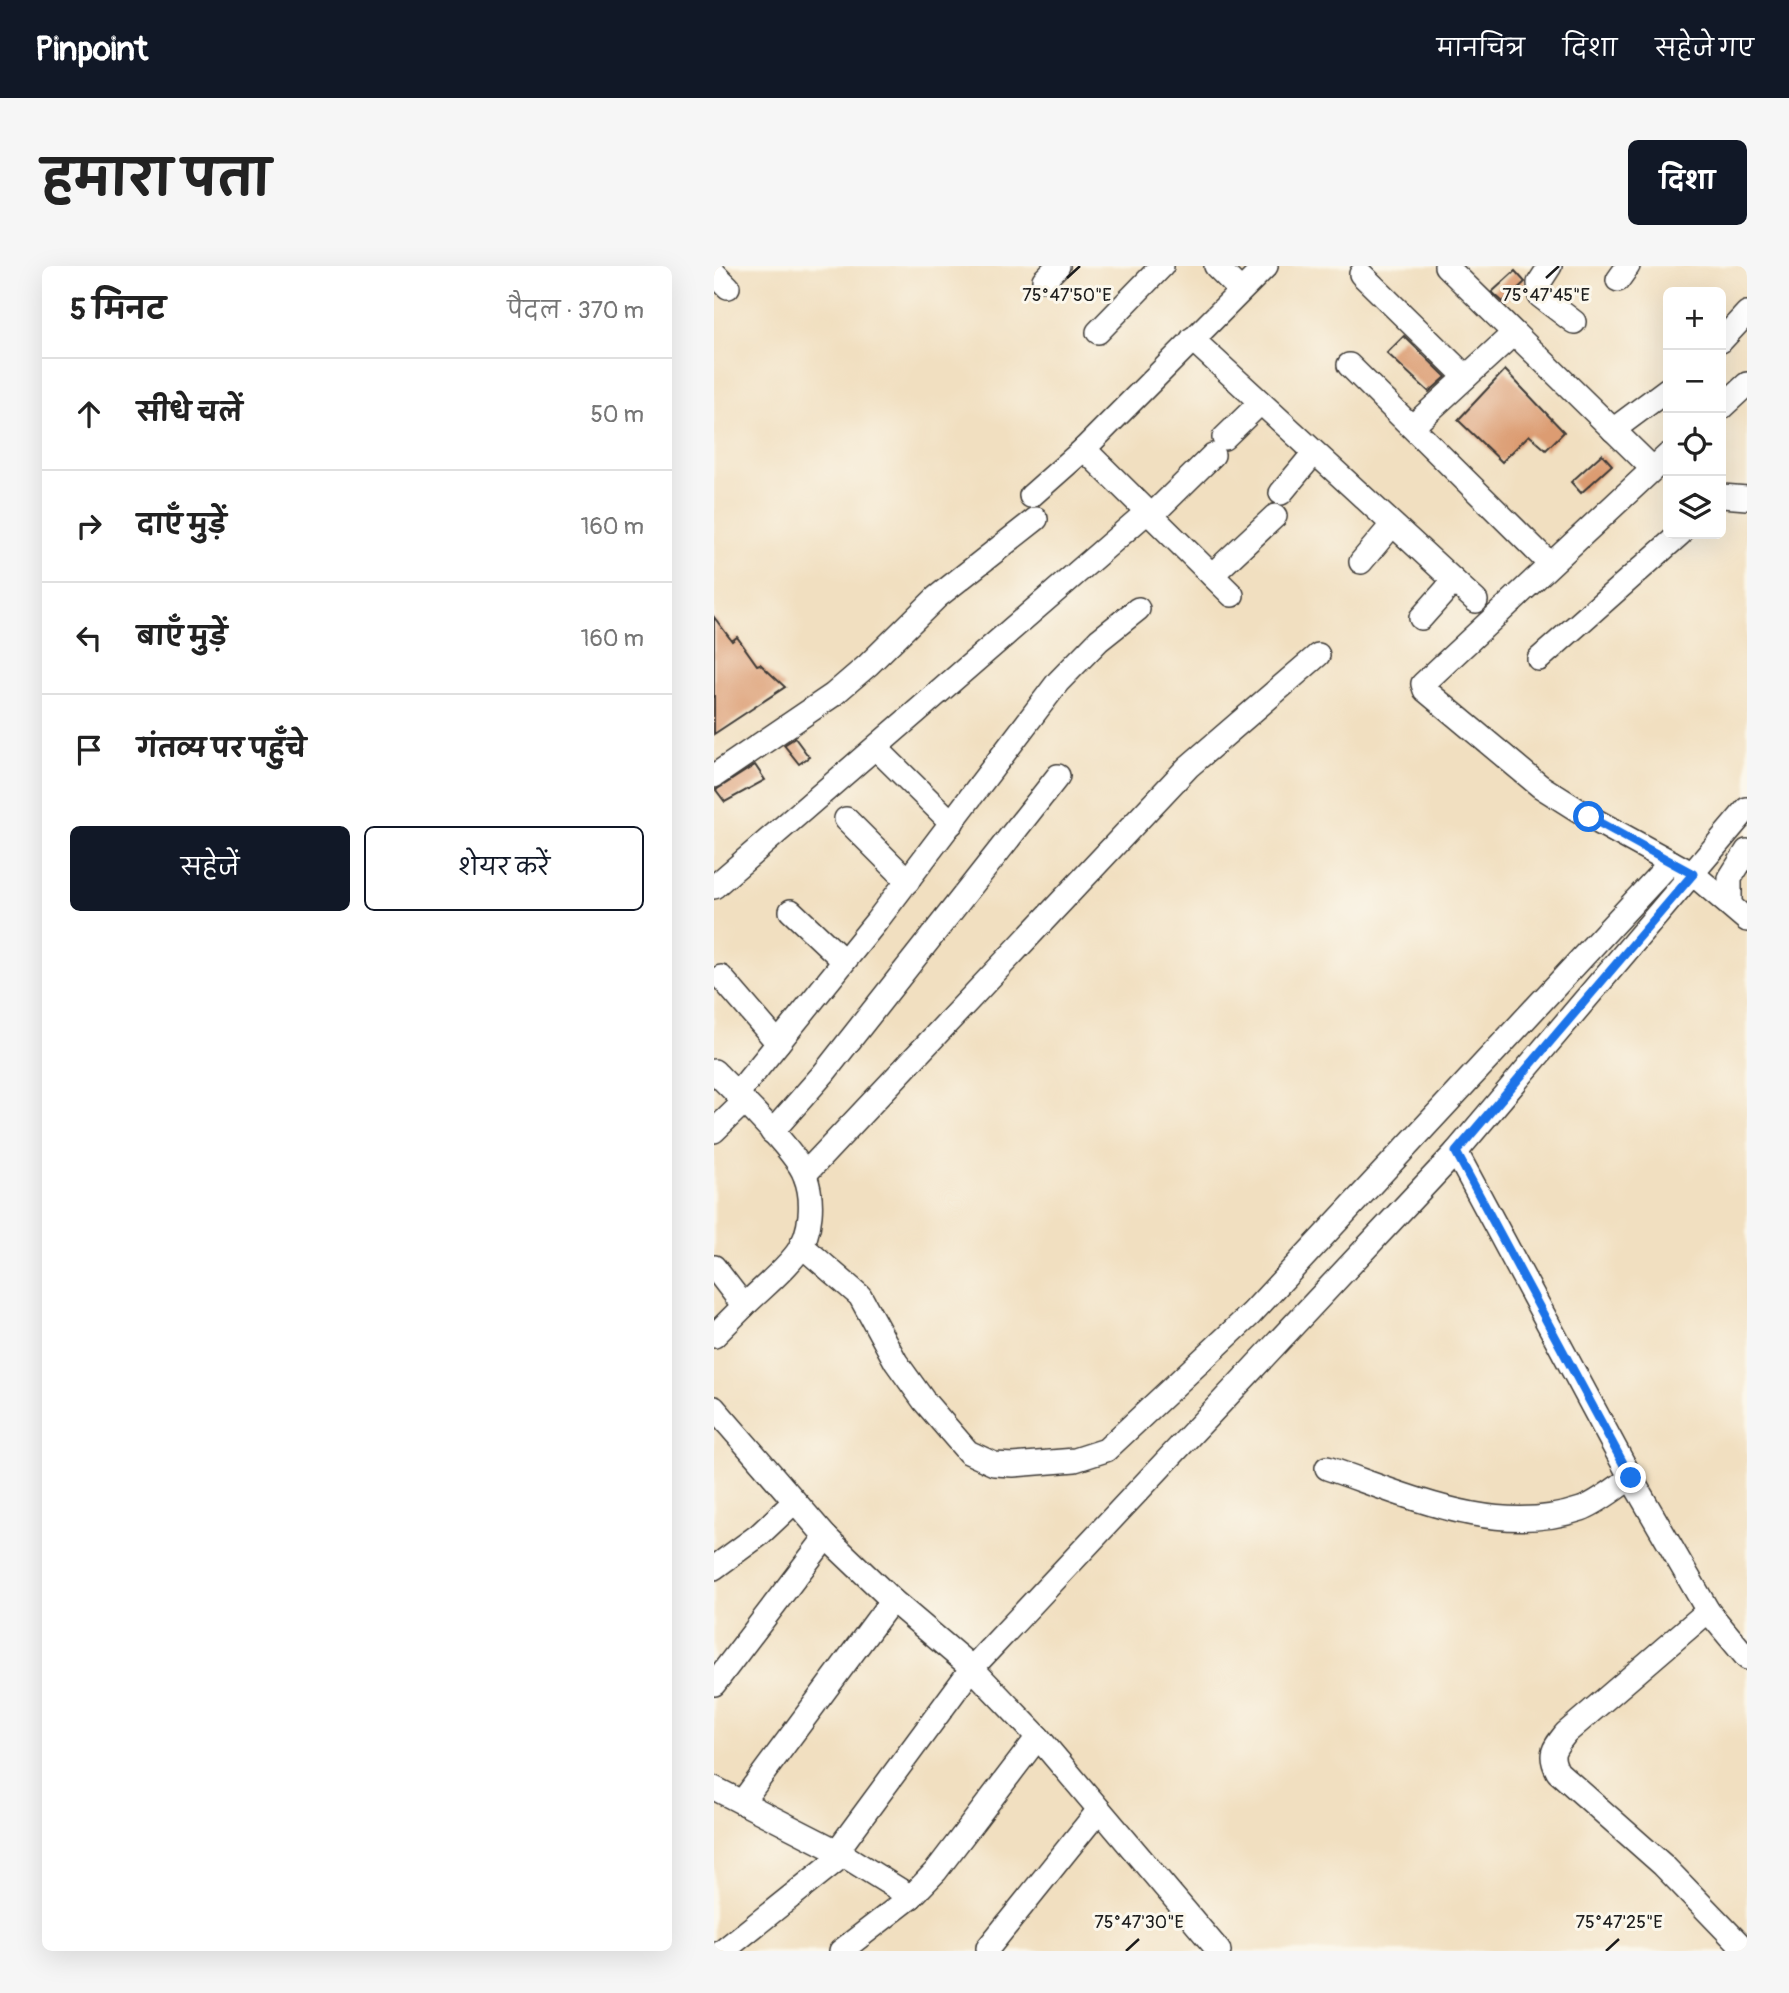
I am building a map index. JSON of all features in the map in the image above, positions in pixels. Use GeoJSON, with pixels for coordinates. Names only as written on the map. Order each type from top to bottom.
{"type":"FeatureCollection","features":[{"type":"Feature","properties":{"kind":"street"},"geometry":{"type":"LineString","coordinates":[[1098,332],[1161,266]]}},
{"type":"Feature","properties":{"kind":"street"},"geometry":{"type":"LineString","coordinates":[[1216,266],[1240,290]]}},
{"type":"Feature","properties":{"kind":"street"},"geometry":{"type":"LineString","coordinates":[[1031,496],[1084,449],[1266,266]]}},
{"type":"Feature","properties":{"kind":"street"},"geometry":{"type":"LineString","coordinates":[[1446,266],[1613,430],[1660,461],[1427,678],[1423,684],[1425,690],[1540,786],[1671,862],[1700,866],[1738,912]]}},
{"type":"Feature","properties":{"kind":"street"},"geometry":{"type":"LineString","coordinates":[[1550,266],[1539,283],[1540,296],[1574,322]]}},
{"type":"Feature","properties":{"kind":"street"},"geometry":{"type":"LineString","coordinates":[[1361,274],[1466,377]]}},
{"type":"Feature","properties":{"kind":"street"},"geometry":{"type":"LineString","coordinates":[[1726,336],[1747,313]]}},
{"type":"Feature","properties":{"kind":"street"},"geometry":{"type":"LineString","coordinates":[[1413,426],[1514,333]]}},
{"type":"Feature","properties":{"kind":"street"},"geometry":{"type":"LineString","coordinates":[[1192,339],[1476,601]]}},
{"type":"Feature","properties":{"kind":"street"},"geometry":{"type":"LineString","coordinates":[[1349,365],[1549,563]]}},
{"type":"Feature","properties":{"kind":"street"},"geometry":{"type":"LineString","coordinates":[[1726,403],[1747,384]]}},
{"type":"Feature","properties":{"kind":"street"},"geometry":{"type":"LineString","coordinates":[[1613,430],[1663,393]]}},
{"type":"Feature","properties":{"kind":"street"},"geometry":{"type":"LineString","coordinates":[[714,887],[1149,514],[1219,447],[1260,403]]}},
{"type":"Feature","properties":{"kind":"street"},"geometry":{"type":"LineString","coordinates":[[1084,449],[1232,595]]}},
{"type":"Feature","properties":{"kind":"street"},"geometry":{"type":"LineString","coordinates":[[1282,493],[1314,453]]}},
{"type":"Feature","properties":{"kind":"street"},"geometry":{"type":"LineString","coordinates":[[1726,496],[1747,498]]}},
{"type":"Feature","properties":{"kind":"street"},"geometry":{"type":"LineString","coordinates":[[1212,575],[1275,516]]}},
{"type":"Feature","properties":{"kind":"street"},"geometry":{"type":"LineString","coordinates":[[714,776],[833,695],[868,665],[937,597],[1036,519]]}},
{"type":"Feature","properties":{"kind":"street"},"geometry":{"type":"LineString","coordinates":[[1361,562],[1392,525]]}},
{"type":"Feature","properties":{"kind":"street"},"geometry":{"type":"LineString","coordinates":[[1539,659],[1674,539]]}},
{"type":"Feature","properties":{"kind":"street"},"geometry":{"type":"LineString","coordinates":[[1421,618],[1454,581]]}},
{"type":"Feature","properties":{"kind":"street"},"geometry":{"type":"LineString","coordinates":[[714,1131],[778,1043],[908,881],[1058,682],[1099,640],[1138,608]]}},
{"type":"Feature","properties":{"kind":"street"},"geometry":{"type":"LineString","coordinates":[[805,1174],[1188,767],[1318,655]]}},
{"type":"Feature","properties":{"kind":"street"},"geometry":{"type":"LineString","coordinates":[[876,748],[952,823]]}},
{"type":"Feature","properties":{"kind":"street"},"geometry":{"type":"LineString","coordinates":[[772,1132],[824,1073],[1058,776]]}},
{"type":"Feature","properties":{"kind":"street"},"geometry":{"type":"LineString","coordinates":[[723,1951],[840,1853],[972,1668],[1456,1152],[1747,810]]}},
{"type":"Feature","properties":{"kind":"street"},"geometry":{"type":"LineString","coordinates":[[846,819],[908,881]]}},
{"type":"Feature","properties":{"kind":"street"},"geometry":{"type":"LineString","coordinates":[[1738,912],[1730,878],[1747,851]]}},
{"type":"Feature","properties":{"kind":"street"},"geometry":{"type":"LineString","coordinates":[[801,1245],[860,1296],[896,1362],[968,1452],[979,1459],[1013,1465],[1075,1460],[1106,1450],[1251,1314],[1671,862]]}},
{"type":"Feature","properties":{"kind":"street"},"geometry":{"type":"LineString","coordinates":[[791,911],[844,961]]}},
{"type":"Feature","properties":{"kind":"street"},"geometry":{"type":"LineString","coordinates":[[721,976],[778,1043]]}},
{"type":"Feature","properties":{"kind":"street"},"geometry":{"type":"LineString","coordinates":[[714,1071],[772,1132],[805,1174],[809,1224],[798,1252],[714,1336]]}},
{"type":"Feature","properties":{"kind":"street"},"geometry":{"type":"LineString","coordinates":[[1456,1152],[1631,1478],[1708,1611],[1747,1658]]}},
{"type":"Feature","properties":{"kind":"street"},"geometry":{"type":"LineString","coordinates":[[714,1267],[744,1306]]}},
{"type":"Feature","properties":{"kind":"street"},"geometry":{"type":"LineString","coordinates":[[714,1408],[826,1537],[892,1600],[972,1668],[1038,1737],[1219,1951]]}},
{"type":"Feature","properties":{"kind":"street"},"geometry":{"type":"LineString","coordinates":[[1328,1468],[1441,1506],[1502,1520],[1545,1517],[1583,1508],[1631,1478]]}},
{"type":"Feature","properties":{"kind":"street"},"geometry":{"type":"LineString","coordinates":[[714,1568],[759,1535],[794,1502]]}},
{"type":"Feature","properties":{"kind":"street"},"geometry":{"type":"LineString","coordinates":[[714,1684],[826,1537]]}},
{"type":"Feature","properties":{"kind":"street"},"geometry":{"type":"LineString","coordinates":[[741,1802],[892,1600]]}},
{"type":"Feature","properties":{"kind":"street"},"geometry":{"type":"LineString","coordinates":[[1708,1611],[1566,1734],[1552,1749],[1551,1760],[1558,1772],[1663,1865],[1746,1951]]}},
{"type":"Feature","properties":{"kind":"street"},"geometry":{"type":"LineString","coordinates":[[841,1951],[911,1896],[936,1871],[1038,1737]]}},
{"type":"Feature","properties":{"kind":"street"},"geometry":{"type":"LineString","coordinates":[[714,1788],[840,1853],[911,1896]]}},
{"type":"Feature","properties":{"kind":"street"},"geometry":{"type":"LineString","coordinates":[[988,1948],[1099,1810]]}},
{"type":"Feature","properties":{"kind":"building"},"geometry":{"type":"Polygon","coordinates":[[[1515,271],[1525,282],[1503,302],[1492,292],[1515,271]]]}},
{"type":"Feature","properties":{"kind":"building"},"geometry":{"type":"Polygon","coordinates":[[[1404,336],[1446,377],[1429,392],[1387,353],[1404,336]]]}},
{"type":"Feature","properties":{"kind":"building"},"geometry":{"type":"Polygon","coordinates":[[[1505,370],[1564,432],[1546,450],[1529,435],[1502,462],[1458,420],[1505,370]]]}},
{"type":"Feature","properties":{"kind":"building"},"geometry":{"type":"Polygon","coordinates":[[[1602,454],[1612,465],[1581,493],[1571,482],[1602,454]]]}},
{"type":"Feature","properties":{"kind":"building"},"geometry":{"type":"Polygon","coordinates":[[[714,617],[732,641],[737,637],[757,665],[760,664],[785,687],[714,734],[714,617]]]}},
{"type":"Feature","properties":{"kind":"building"},"geometry":{"type":"Polygon","coordinates":[[[795,738],[809,757],[799,764],[784,745],[795,738]]]}},
{"type":"Feature","properties":{"kind":"building"},"geometry":{"type":"Polygon","coordinates":[[[755,765],[765,780],[725,802],[716,790],[755,765]]]}},
{"type":"Feature","properties":{"kind":"route"},"geometry":{"type":"LineString","coordinates":[[1589,817],[1693,874],[1456,1152],[1631,1478]]}}]}
